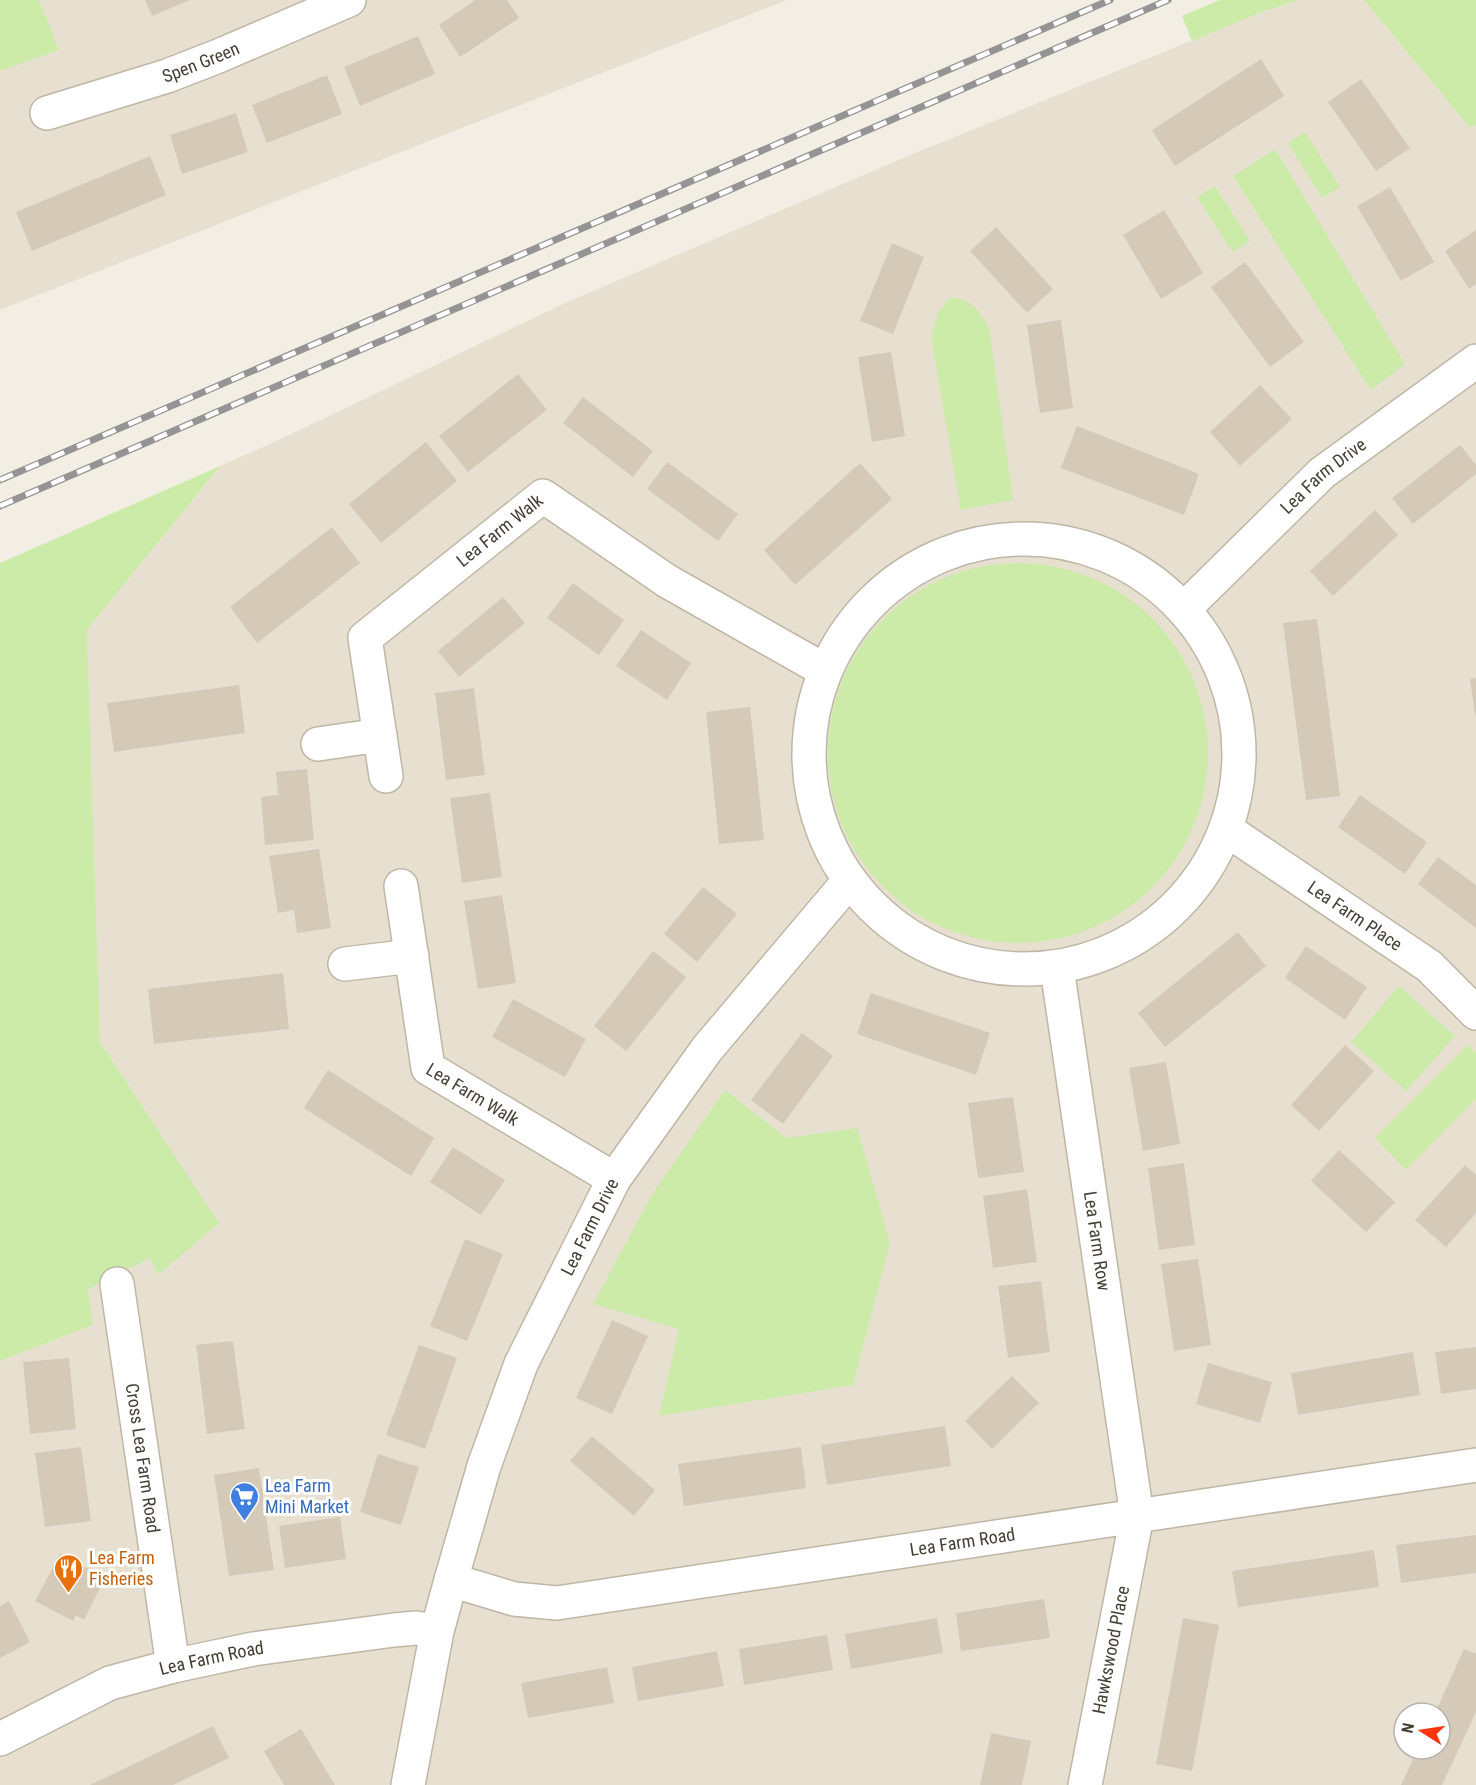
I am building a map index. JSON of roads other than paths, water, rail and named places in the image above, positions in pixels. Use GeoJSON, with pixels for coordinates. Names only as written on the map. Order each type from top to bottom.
{"type":"FeatureCollection","features":[{"type":"Feature","properties":{"kind":"street","name":"Spen Green"},"geometry":{"type":"LineString","coordinates":[[47,112],[177,72],[349,0]]}},
{"type":"Feature","properties":{"kind":"street","name":"Lea Farm Drive"},"geometry":{"type":"LineString","coordinates":[[1186,608],[1322,473],[1476,361]]}},
{"type":"Feature","properties":{"kind":"street","name":"Lea Farm Walk"},"geometry":{"type":"LineString","coordinates":[[386,777],[365,638],[543,496],[667,581],[824,670]]}},
{"type":"Feature","properties":{"kind":"street"},"geometry":{"type":"LineString","coordinates":[[1031,536],[1115,556],[1186,608],[1227,675],[1241,752],[1227,830],[1189,895],[1129,943],[1057,968],[998,969],[941,954],[890,923],[849,881],[823,832],[809,778],[810,723],[824,670],[873,598],[945,551],[1031,536]]}},
{"type":"Feature","properties":{"kind":"street"},"geometry":{"type":"LineString","coordinates":[[318,744],[380,735]]}},
{"type":"Feature","properties":{"kind":"street","name":"Lea Farm Place"},"geometry":{"type":"LineString","coordinates":[[1227,830],[1430,966],[1476,1013]]}},
{"type":"Feature","properties":{"kind":"street","name":"Lea Farm Drive"},"geometry":{"type":"LineString","coordinates":[[408,1785],[438,1632],[451,1580],[484,1466],[521,1364],[614,1179],[707,1048],[849,881]]}},
{"type":"Feature","properties":{"kind":"street","name":"Lea Farm Walk"},"geometry":{"type":"LineString","coordinates":[[401,886],[428,1068],[614,1179]]}},
{"type":"Feature","properties":{"kind":"street"},"geometry":{"type":"LineString","coordinates":[[345,964],[411,956]]}},
{"type":"Feature","properties":{"kind":"street","name":"Lea Farm Row"},"geometry":{"type":"LineString","coordinates":[[1057,968],[1137,1516]]}},
{"type":"Feature","properties":{"kind":"street","name":"Cross Lea Farm Road"},"geometry":{"type":"LineString","coordinates":[[117,1284],[173,1666]]}},
{"type":"Feature","properties":{"kind":"street","name":"Lea Farm Road"},"geometry":{"type":"LineString","coordinates":[[451,1580],[514,1599],[557,1603],[1476,1465]]}},
{"type":"Feature","properties":{"kind":"street","name":"Hawkswood Place"},"geometry":{"type":"LineString","coordinates":[[1085,1785],[1137,1516]]}},
{"type":"Feature","properties":{"kind":"street","name":"Lea Farm Road"},"geometry":{"type":"LineString","coordinates":[[0,1739],[110,1683],[173,1666],[253,1649],[394,1630],[416,1628],[438,1632]]}},
{"type":"Feature","properties":{"kind":"railway"},"geometry":{"type":"LineString","coordinates":[[0,480],[1110,0]]}},
{"type":"Feature","properties":{"kind":"railway"},"geometry":{"type":"LineString","coordinates":[[0,506],[1168,0]]}},
{"type":"Feature","properties":{"kind":"place","name":"Lea Farm Mini Market"},"geometry":{"type":"Point","coordinates":[244,1522]}},
{"type":"Feature","properties":{"kind":"place","name":"Lea Farm Fisheries"},"geometry":{"type":"Point","coordinates":[68,1594]}}]}
